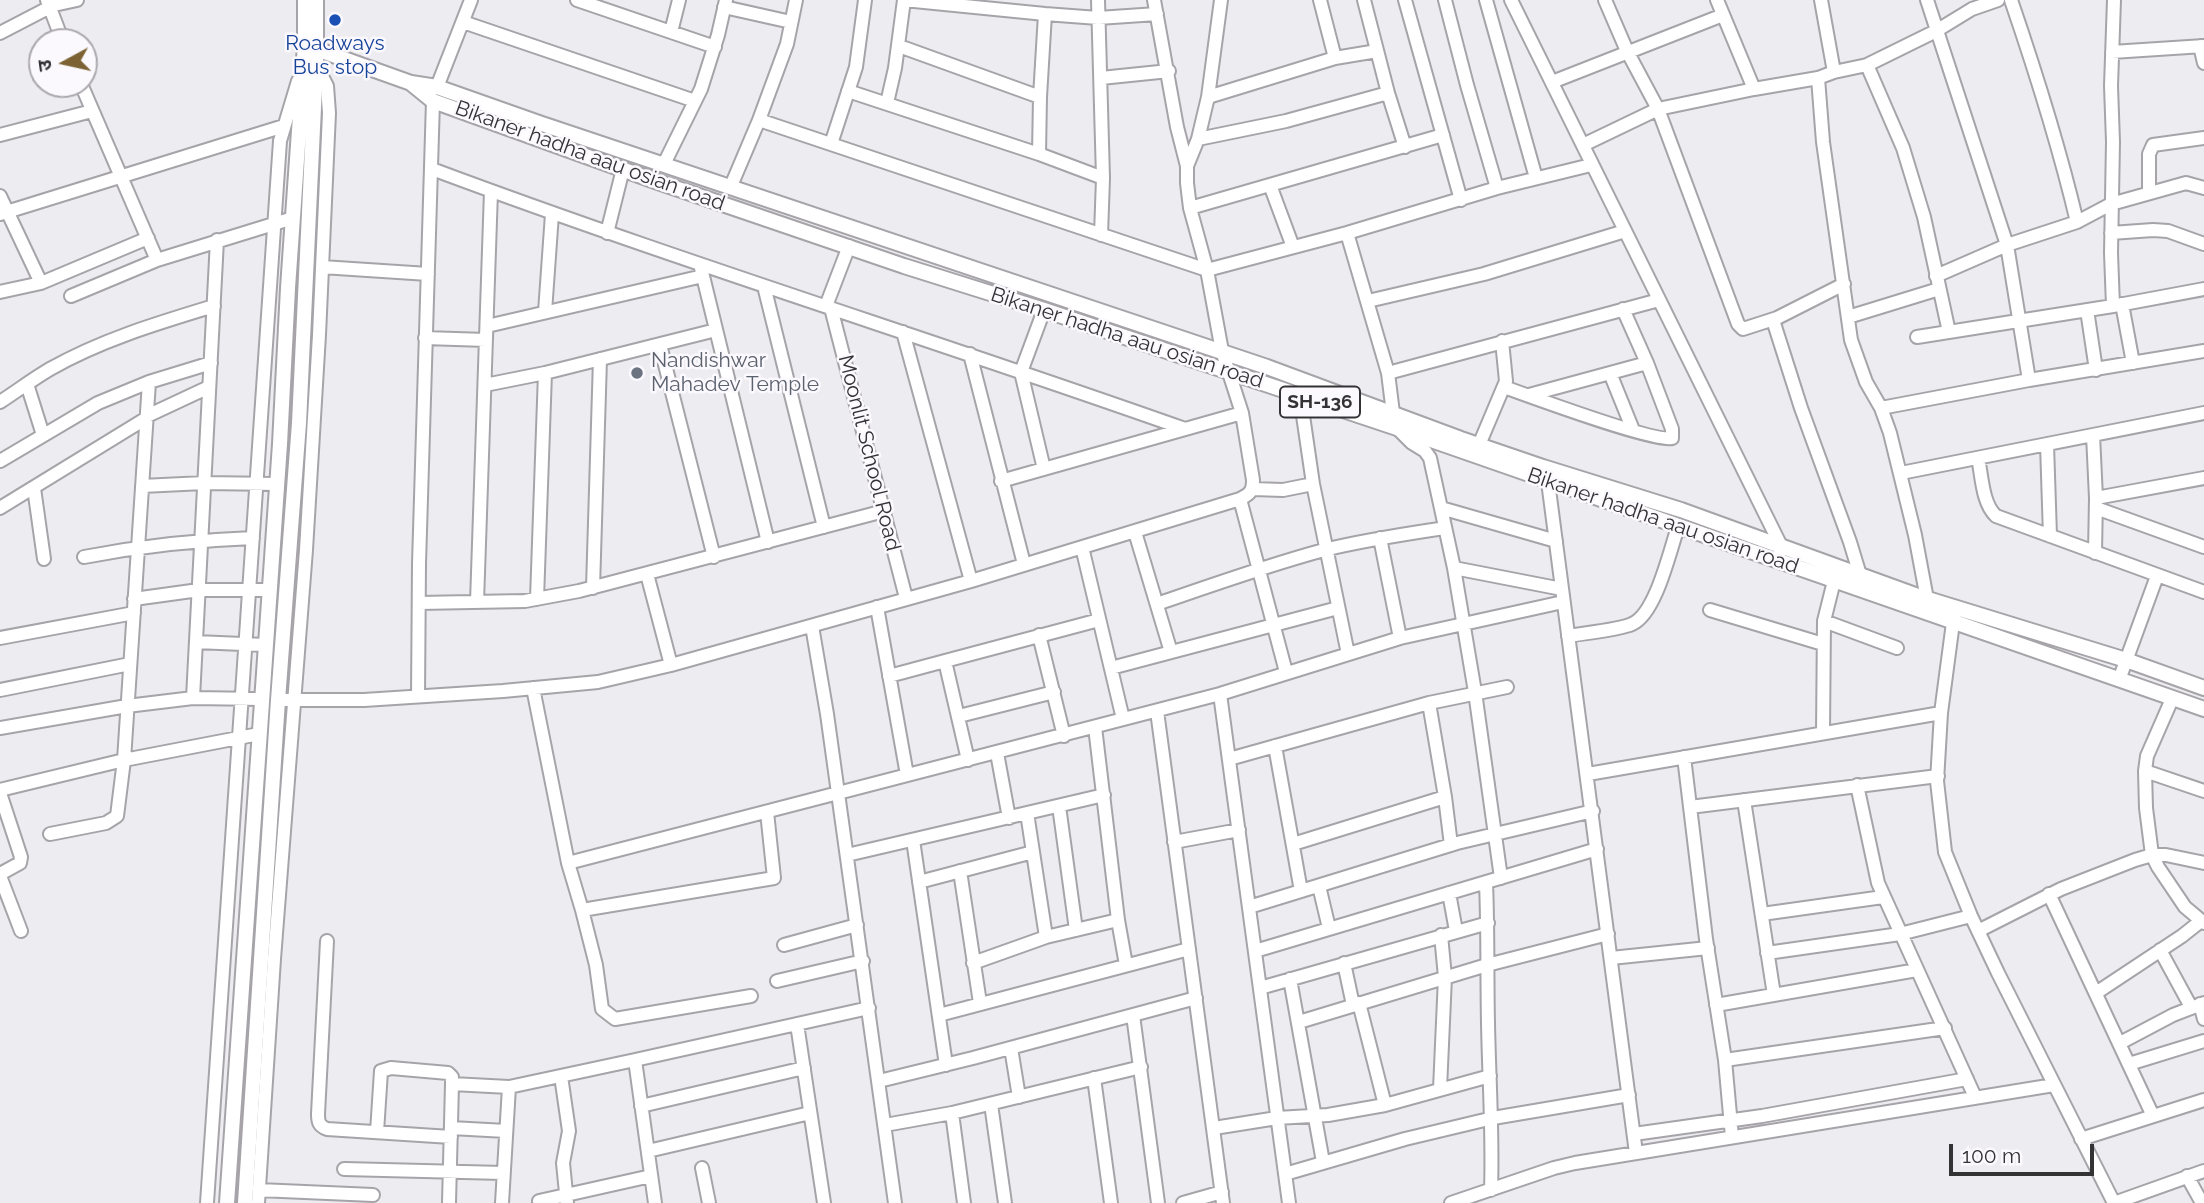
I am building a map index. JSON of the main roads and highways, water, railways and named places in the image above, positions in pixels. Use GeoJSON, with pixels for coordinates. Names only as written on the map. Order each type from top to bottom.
{"type":"FeatureCollection","features":[{"type":"Feature","properties":{"kind":"main road"},"geometry":{"type":"LineString","coordinates":[[245,1203],[269,934],[278,700],[299,424],[316,65],[310,46],[305,0]]}},
{"type":"Feature","properties":{"kind":"main road"},"geometry":{"type":"LineString","coordinates":[[228,1203],[293,218],[316,0]]}},
{"type":"Feature","properties":{"kind":"main road","name":"Bikaner hadha aau osian road"},"geometry":{"type":"LineString","coordinates":[[310,46],[411,83],[624,169],[904,266],[1397,428],[1547,475],[1681,510],[1860,575],[1926,606]]}},
{"type":"Feature","properties":{"kind":"main road","name":"Bikaner hadha aau osian road"},"geometry":{"type":"LineString","coordinates":[[435,94],[664,164],[1222,351],[1479,445],[1678,527],[1834,581],[1954,615],[2043,635],[2126,660],[2204,688]]}},
{"type":"Feature","properties":{"kind":"main road","name":"Bikaner hadha aau osian road"},"geometry":{"type":"LineString","coordinates":[[1954,615],[2039,652],[2204,709]]}},
{"type":"Feature","properties":{"kind":"main road"},"geometry":{"type":"LineString","coordinates":[[2039,652],[2043,635]]}},
{"type":"Feature","properties":{"kind":"place","name":"Roadways Bus stop"},"geometry":{"type":"Point","coordinates":[335,20]}},
{"type":"Feature","properties":{"kind":"place","name":"Nandishwar Mahadev Temple"},"geometry":{"type":"Point","coordinates":[637,373]}}]}
